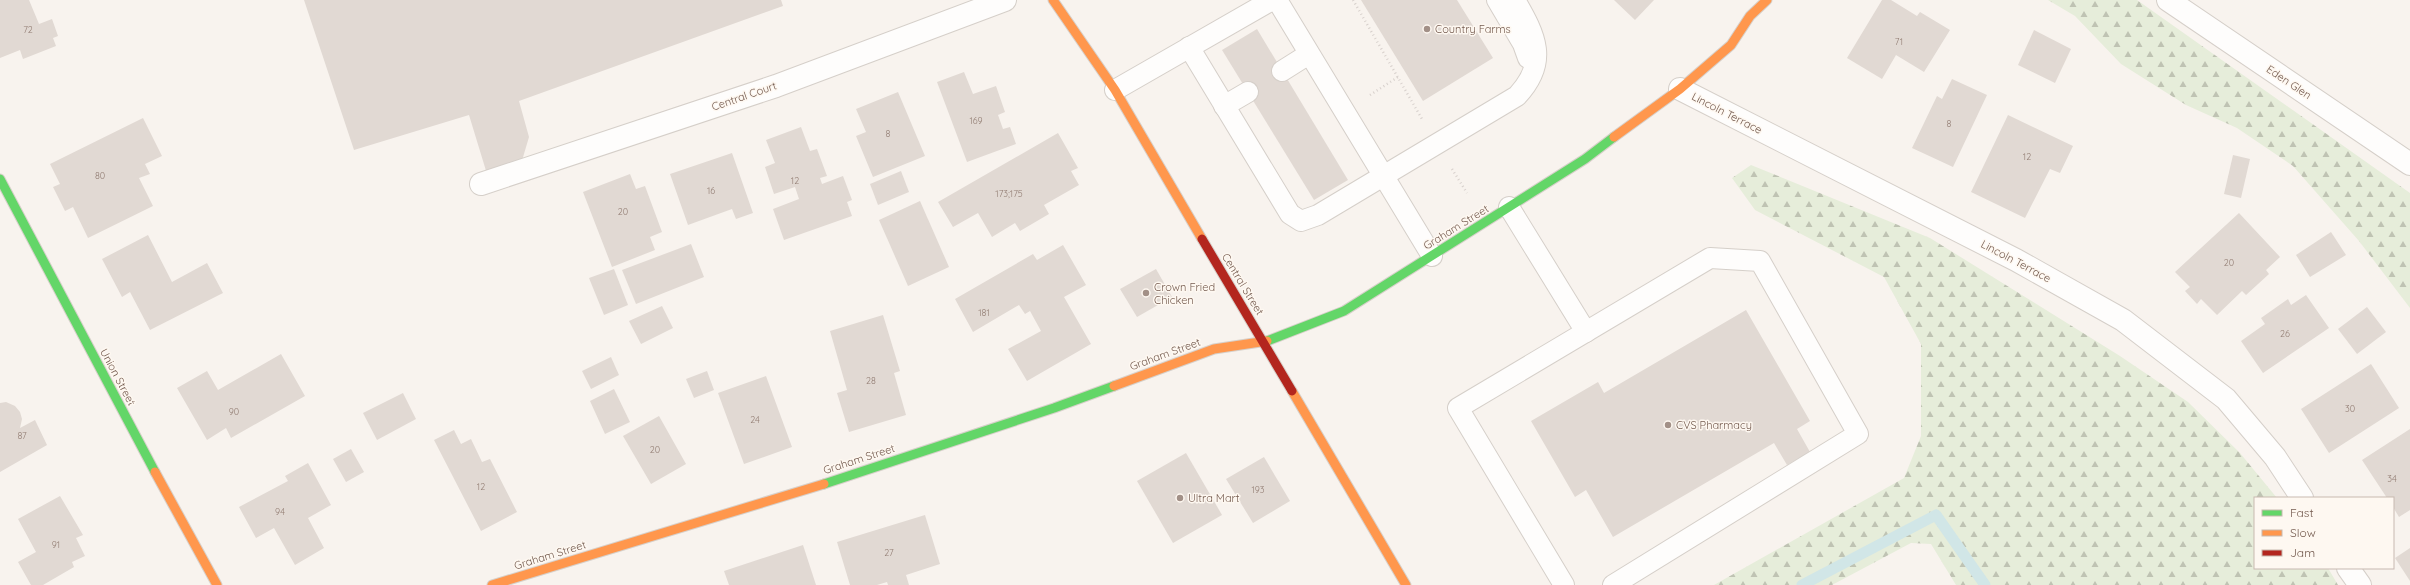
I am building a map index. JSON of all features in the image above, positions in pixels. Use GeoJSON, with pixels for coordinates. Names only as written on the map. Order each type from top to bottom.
{"type":"FeatureCollection","features":[{"type":"Feature","properties":{"kind":"street","name":"Central Court"},"geometry":{"type":"LineString","coordinates":[[481,184],[776,86],[1005,0]]}},
{"type":"Feature","properties":{"kind":"street","name":"Central Street"},"geometry":{"type":"LineString","coordinates":[[1053,0],[1115,90],[1265,342],[1406,585]]}},
{"type":"Feature","properties":{"kind":"street","name":"Graham Street"},"geometry":{"type":"LineString","coordinates":[[492,585],[773,500],[958,440],[1054,408],[1214,348],[1265,342],[1344,311],[1585,159],[1680,89],[1731,45],[1750,16],[1767,0]]}},
{"type":"Feature","properties":{"kind":"street","name":"Eden Glen"},"geometry":{"type":"LineString","coordinates":[[2168,0],[2410,164]]}},
{"type":"Feature","properties":{"kind":"street","name":"Lincoln Terrace"},"geometry":{"type":"LineString","coordinates":[[1680,89],[2016,260],[2123,320],[2226,399],[2275,457],[2301,497]]}},
{"type":"Feature","properties":{"kind":"street","name":"Union Street"},"geometry":{"type":"LineString","coordinates":[[0,179],[72,318],[217,585]]}},
{"type":"Feature","properties":{"kind":"street"},"geometry":{"type":"LineString","coordinates":[[2349,569],[2360,585]]}},
{"type":"Feature","properties":{"kind":"lane"},"geometry":{"type":"LineString","coordinates":[[1115,90],[1272,0]]}},
{"type":"Feature","properties":{"kind":"lane"},"geometry":{"type":"LineString","coordinates":[[1277,0],[1432,256]]}},
{"type":"Feature","properties":{"kind":"lane"},"geometry":{"type":"LineString","coordinates":[[1497,0],[1527,53],[1529,62],[1527,86]]}},
{"type":"Feature","properties":{"kind":"lane"},"geometry":{"type":"LineString","coordinates":[[1189,47],[1290,214],[1295,219],[1301,221],[1318,215],[1517,96],[1527,86],[1536,70],[1538,55],[1526,19],[1515,0]]}},
{"type":"Feature","properties":{"kind":"lane"},"geometry":{"type":"LineString","coordinates":[[1282,71],[1310,54]]}},
{"type":"Feature","properties":{"kind":"lane"},"geometry":{"type":"LineString","coordinates":[[1224,106],[1248,92]]}},
{"type":"Feature","properties":{"kind":"lane"},"geometry":{"type":"LineString","coordinates":[[1509,207],[1586,332]]}},
{"type":"Feature","properties":{"kind":"lane"},"geometry":{"type":"LineString","coordinates":[[1564,585],[1458,408],[1710,258],[1760,261],[1858,434],[1614,585]]}},
{"type":"Feature","properties":{"kind":"path"},"geometry":{"type":"LineString","coordinates":[[1353,0],[1424,122]]}},
{"type":"Feature","properties":{"kind":"path"},"geometry":{"type":"LineString","coordinates":[[1451,167],[1467,193]]}},
{"type":"Feature","properties":{"kind":"green space"},"geometry":{"type":"Polygon","coordinates":[[[2048,0],[2137,0],[2410,193],[2410,308],[2359,241],[2293,166],[2237,128],[2186,105],[2121,64],[2075,16],[2048,0]]]}},
{"type":"Feature","properties":{"kind":"green space"},"geometry":{"type":"Polygon","coordinates":[[[1751,165],[1930,238],[2120,356],[2188,402],[2240,453],[2276,497],[2254,497],[2254,569],[2329,569],[2338,585],[1956,585],[1931,544],[1911,543],[1832,585],[1714,585],[1904,478],[1921,436],[1921,344],[1884,277],[1755,210],[1732,178],[1751,165]]]}},
{"type":"Feature","properties":{"kind":"building"},"geometry":{"type":"Polygon","coordinates":[[[0,0],[29,0],[39,24],[52,19],[58,36],[53,38],[56,46],[23,59],[20,50],[0,58],[0,0]]]}},
{"type":"Feature","properties":{"kind":"building"},"geometry":{"type":"Polygon","coordinates":[[[304,0],[781,0],[783,6],[519,101],[529,137],[521,164],[487,174],[469,115],[354,150],[304,0]]]}},
{"type":"Feature","properties":{"kind":"building","name":"Country Farms"},"geometry":{"type":"Polygon","coordinates":[[[1361,0],[1457,0],[1493,58],[1423,101],[1361,0]]]}},
{"type":"Feature","properties":{"kind":"building"},"geometry":{"type":"Polygon","coordinates":[[[1614,0],[1654,0],[1635,20],[1614,0]]]}},
{"type":"Feature","properties":{"kind":"building"},"geometry":{"type":"Polygon","coordinates":[[[1882,0],[1891,0],[1917,16],[1920,12],[1950,30],[1924,72],[1896,55],[1882,79],[1847,58],[1882,0]]]}},
{"type":"Feature","properties":{"kind":"building"},"geometry":{"type":"Polygon","coordinates":[[[1257,29],[1348,180],[1314,200],[1222,50],[1257,29]]]}},
{"type":"Feature","properties":{"kind":"building"},"geometry":{"type":"Polygon","coordinates":[[[2034,30],[2071,49],[2055,83],[2018,65],[2034,30]]]}},
{"type":"Feature","properties":{"kind":"building"},"geometry":{"type":"Polygon","coordinates":[[[964,72],[973,94],[996,86],[1005,112],[998,115],[1003,129],[1010,127],[1016,144],[967,162],[937,82],[964,72]]]}},
{"type":"Feature","properties":{"kind":"building"},"geometry":{"type":"Polygon","coordinates":[[[1952,79],[1987,95],[1953,167],[1912,148],[1937,96],[1942,99],[1952,79]]]}},
{"type":"Feature","properties":{"kind":"building"},"geometry":{"type":"Polygon","coordinates":[[[898,92],[925,156],[873,177],[856,136],[866,132],[856,109],[898,92]]]}},
{"type":"Feature","properties":{"kind":"building"},"geometry":{"type":"Polygon","coordinates":[[[2008,115],[2073,146],[2060,173],[2050,169],[2025,218],[1971,192],[2008,115]]]}},
{"type":"Feature","properties":{"kind":"building"},"geometry":{"type":"Polygon","coordinates":[[[143,118],[162,156],[145,164],[150,174],[139,178],[153,206],[88,238],[73,207],[65,211],[53,187],[60,184],[50,164],[143,118]]]}},
{"type":"Feature","properties":{"kind":"building"},"geometry":{"type":"Polygon","coordinates":[[[801,127],[810,151],[817,149],[827,176],[820,178],[822,184],[843,176],[852,200],[847,202],[852,216],[784,240],[773,209],[799,199],[795,187],[774,194],[765,167],[775,163],[766,140],[801,127]]]}},
{"type":"Feature","properties":{"kind":"building"},"geometry":{"type":"Polygon","coordinates":[[[1058,133],[1078,168],[1071,171],[1079,185],[1044,205],[1049,214],[1020,231],[1015,223],[992,237],[978,213],[953,227],[938,202],[1058,133]]]}},
{"type":"Feature","properties":{"kind":"building"},"geometry":{"type":"Polygon","coordinates":[[[732,153],[753,213],[736,219],[732,209],[688,225],[670,174],[732,153]]]}},
{"type":"Feature","properties":{"kind":"building"},"geometry":{"type":"Polygon","coordinates":[[[2233,155],[2250,159],[2241,198],[2224,194],[2233,155]]]}},
{"type":"Feature","properties":{"kind":"building"},"geometry":{"type":"Polygon","coordinates":[[[901,171],[909,192],[878,205],[870,184],[901,171]]]}},
{"type":"Feature","properties":{"kind":"building"},"geometry":{"type":"Polygon","coordinates":[[[630,174],[636,189],[645,186],[662,232],[650,237],[655,250],[612,267],[583,192],[630,174]]]}},
{"type":"Feature","properties":{"kind":"building"},"geometry":{"type":"Polygon","coordinates":[[[920,201],[949,267],[908,286],[879,220],[920,201]]]}},
{"type":"Feature","properties":{"kind":"building"},"geometry":{"type":"Polygon","coordinates":[[[2239,213],[2280,257],[2266,270],[2269,274],[2246,295],[2242,291],[2217,315],[2201,299],[2197,304],[2185,291],[2190,287],[2175,272],[2239,213]]]}},
{"type":"Feature","properties":{"kind":"building"},"geometry":{"type":"Polygon","coordinates":[[[2331,232],[2346,255],[2310,277],[2296,255],[2331,232]]]}},
{"type":"Feature","properties":{"kind":"building"},"geometry":{"type":"Polygon","coordinates":[[[148,235],[172,282],[207,263],[223,293],[150,330],[130,292],[122,297],[102,259],[148,235]]]}},
{"type":"Feature","properties":{"kind":"building"},"geometry":{"type":"Polygon","coordinates":[[[691,244],[704,277],[636,304],[622,270],[691,244]]]}},
{"type":"Feature","properties":{"kind":"building"},"geometry":{"type":"Polygon","coordinates":[[[1063,245],[1086,285],[1064,297],[1091,344],[1027,381],[1008,349],[1041,331],[1030,311],[1025,314],[1019,305],[973,332],[955,299],[1033,254],[1037,260],[1063,245]]]}},
{"type":"Feature","properties":{"kind":"building"},"geometry":{"type":"Polygon","coordinates":[[[614,269],[628,305],[604,315],[589,278],[614,269]]]}},
{"type":"Feature","properties":{"kind":"building","name":"Crown Fried Chicken"},"geometry":{"type":"Polygon","coordinates":[[[1156,269],[1172,297],[1137,317],[1120,289],[1156,269]]]}},
{"type":"Feature","properties":{"kind":"building"},"geometry":{"type":"Polygon","coordinates":[[[2306,295],[2329,328],[2263,373],[2241,341],[2265,324],[2261,318],[2288,299],[2291,305],[2306,295]]]}},
{"type":"Feature","properties":{"kind":"building"},"geometry":{"type":"Polygon","coordinates":[[[662,306],[673,328],[641,344],[629,321],[662,306]]]}},
{"type":"Feature","properties":{"kind":"building"},"geometry":{"type":"Polygon","coordinates":[[[2367,307],[2386,332],[2357,354],[2338,329],[2367,307]]]}},
{"type":"Feature","properties":{"kind":"building","name":"CVS Pharmacy"},"geometry":{"type":"Polygon","coordinates":[[[1746,310],[1810,421],[1797,429],[1810,452],[1787,465],[1774,443],[1613,537],[1586,490],[1575,497],[1531,421],[1598,382],[1604,393],[1746,310]]]}},
{"type":"Feature","properties":{"kind":"building"},"geometry":{"type":"Polygon","coordinates":[[[883,315],[900,371],[894,373],[906,415],[849,432],[837,393],[847,390],[830,331],[883,315]]]}},
{"type":"Feature","properties":{"kind":"building"},"geometry":{"type":"Polygon","coordinates":[[[281,354],[305,396],[231,438],[226,428],[207,440],[177,388],[207,371],[218,390],[281,354]]]}},
{"type":"Feature","properties":{"kind":"building"},"geometry":{"type":"Polygon","coordinates":[[[611,357],[619,375],[591,389],[582,371],[611,357]]]}},
{"type":"Feature","properties":{"kind":"building"},"geometry":{"type":"Polygon","coordinates":[[[2371,364],[2399,408],[2329,453],[2301,409],[2371,364]]]}},
{"type":"Feature","properties":{"kind":"building"},"geometry":{"type":"Polygon","coordinates":[[[707,371],[714,390],[694,398],[686,379],[707,371]]]}},
{"type":"Feature","properties":{"kind":"building"},"geometry":{"type":"Polygon","coordinates":[[[766,376],[792,447],[744,464],[718,393],[766,376]]]}},
{"type":"Feature","properties":{"kind":"building"},"geometry":{"type":"Polygon","coordinates":[[[614,389],[630,422],[605,434],[590,401],[614,389]]]}},
{"type":"Feature","properties":{"kind":"building"},"geometry":{"type":"Polygon","coordinates":[[[403,393],[416,419],[377,440],[363,413],[403,393]]]}},
{"type":"Feature","properties":{"kind":"building"},"geometry":{"type":"Polygon","coordinates":[[[6,402],[15,406],[20,412],[22,419],[20,428],[35,420],[47,445],[0,472],[0,403],[6,402]]]}},
{"type":"Feature","properties":{"kind":"building"},"geometry":{"type":"Polygon","coordinates":[[[659,416],[686,464],[651,484],[623,436],[659,416]]]}},
{"type":"Feature","properties":{"kind":"building"},"geometry":{"type":"Polygon","coordinates":[[[2410,429],[2410,510],[2399,517],[2394,509],[2394,497],[2386,497],[2362,460],[2410,429]]]}},
{"type":"Feature","properties":{"kind":"building"},"geometry":{"type":"Polygon","coordinates":[[[454,430],[461,444],[471,439],[482,462],[490,459],[517,512],[481,531],[434,440],[454,430]]]}},
{"type":"Feature","properties":{"kind":"building"},"geometry":{"type":"Polygon","coordinates":[[[351,449],[364,472],[346,482],[333,459],[351,449]]]}},
{"type":"Feature","properties":{"kind":"building","name":"Ultra Mart"},"geometry":{"type":"Polygon","coordinates":[[[1186,453],[1222,515],[1173,543],[1137,481],[1186,453]]]}},
{"type":"Feature","properties":{"kind":"building","name":"Ultra Mart"},"geometry":{"type":"Polygon","coordinates":[[[1264,457],[1290,501],[1253,523],[1226,479],[1264,457]]]}},
{"type":"Feature","properties":{"kind":"building"},"geometry":{"type":"Polygon","coordinates":[[[308,463],[331,505],[308,518],[324,548],[295,565],[274,528],[256,538],[239,507],[288,481],[285,476],[308,463]]]}},
{"type":"Feature","properties":{"kind":"building"},"geometry":{"type":"Polygon","coordinates":[[[60,496],[83,535],[76,538],[85,556],[72,562],[74,567],[43,585],[31,585],[18,562],[36,552],[18,519],[60,496]]]}},
{"type":"Feature","properties":{"kind":"building"},"geometry":{"type":"Polygon","coordinates":[[[925,515],[940,564],[906,575],[909,585],[888,585],[887,582],[877,585],[850,585],[837,542],[925,515]]]}},
{"type":"Feature","properties":{"kind":"building"},"geometry":{"type":"Polygon","coordinates":[[[803,545],[816,585],[729,585],[724,571],[803,545]]]}},
{"type":"Feature","properties":{"kind":"building"},"geometry":{"type":"Polygon","coordinates":[[[2410,548],[2410,581],[2395,558],[2410,548]]]}},
{"type":"Feature","properties":{"kind":"waterway"},"geometry":{"type":"LineString","coordinates":[[1802,585],[1936,515],[1985,585]]}},
{"type":"Feature","properties":{"kind":"traffic: fast"},"geometry":{"type":"LineString","coordinates":[[1267,341],[1344,311],[1585,159],[1614,137]]}},
{"type":"Feature","properties":{"kind":"traffic: fast"},"geometry":{"type":"LineString","coordinates":[[0,179],[155,472]]}},
{"type":"Feature","properties":{"kind":"traffic: fast"},"geometry":{"type":"LineString","coordinates":[[824,484],[1054,408],[1114,386]]}},
{"type":"Feature","properties":{"kind":"traffic: slow"},"geometry":{"type":"LineString","coordinates":[[1053,0],[1115,90],[1202,239]]}},
{"type":"Feature","properties":{"kind":"traffic: slow"},"geometry":{"type":"LineString","coordinates":[[1614,137],[1680,89],[1731,45],[1750,16],[1767,0]]}},
{"type":"Feature","properties":{"kind":"traffic: slow"},"geometry":{"type":"LineString","coordinates":[[1114,386],[1214,349],[1267,341]]}},
{"type":"Feature","properties":{"kind":"traffic: slow"},"geometry":{"type":"LineString","coordinates":[[1292,391],[1406,585]]}},
{"type":"Feature","properties":{"kind":"traffic: slow"},"geometry":{"type":"LineString","coordinates":[[155,472],[217,585]]}},
{"type":"Feature","properties":{"kind":"traffic: slow"},"geometry":{"type":"LineString","coordinates":[[492,585],[824,484]]}},
{"type":"Feature","properties":{"kind":"traffic: jam"},"geometry":{"type":"LineString","coordinates":[[1202,239],[1292,391]]}},
{"type":"Feature","properties":{"kind":"place","name":"Country Farms"},"geometry":{"type":"Point","coordinates":[1427,29]}},
{"type":"Feature","properties":{"kind":"place","name":"Crown Fried Chicken"},"geometry":{"type":"Point","coordinates":[1146,293]}},
{"type":"Feature","properties":{"kind":"place","name":"CVS Pharmacy"},"geometry":{"type":"Point","coordinates":[1668,425]}},
{"type":"Feature","properties":{"kind":"place","name":"Ultra Mart"},"geometry":{"type":"Point","coordinates":[1180,498]}}]}
